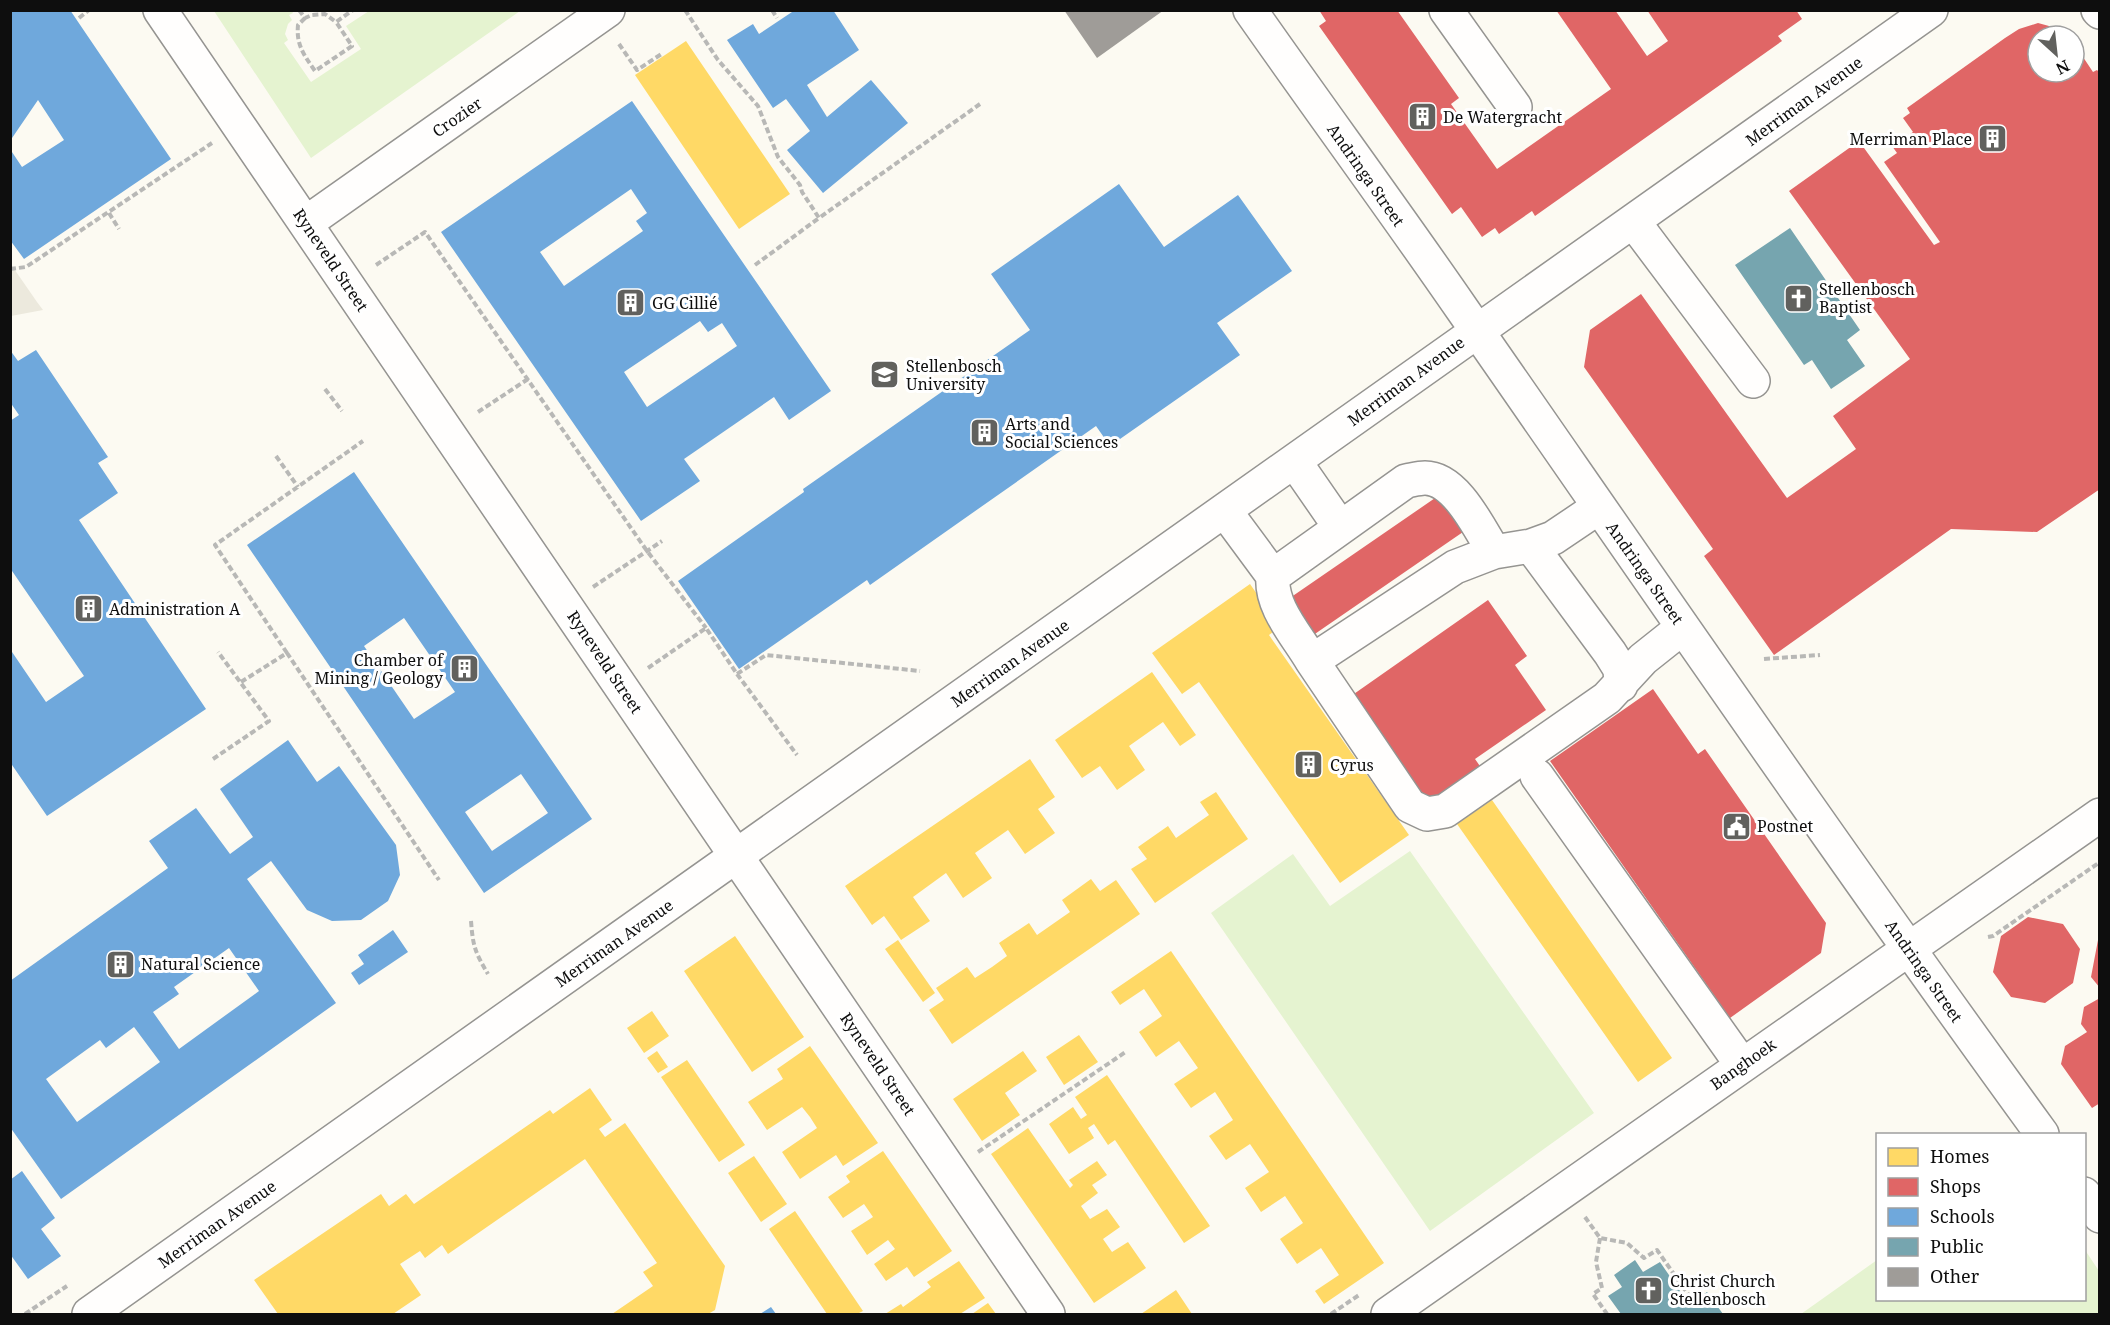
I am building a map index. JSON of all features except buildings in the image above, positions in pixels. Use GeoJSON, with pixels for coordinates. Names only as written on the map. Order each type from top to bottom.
{"type":"FeatureCollection","features":[{"type":"Feature","properties":{"kind":"street","name":"Ryneveld Street"},"geometry":{"type":"LineString","coordinates":[[160,10],[1048,1314]]}},
{"type":"Feature","properties":{"kind":"street","name":"Crozier"},"geometry":{"type":"LineString","coordinates":[[306,223],[608,10]]}},
{"type":"Feature","properties":{"kind":"street","name":"Andringa Street"},"geometry":{"type":"LineString","coordinates":[[1250,10],[1477,330],[1682,628],[1907,948],[2041,1133]]}},
{"type":"Feature","properties":{"kind":"street"},"geometry":{"type":"LineString","coordinates":[[1446,10],[1515,107]]}},
{"type":"Feature","properties":{"kind":"street","name":"Merriman Avenue"},"geometry":{"type":"LineString","coordinates":[[90,1314],[1931,10]]}},
{"type":"Feature","properties":{"kind":"street"},"geometry":{"type":"LineString","coordinates":[[1633,221],[1753,381]]}},
{"type":"Feature","properties":{"kind":"street"},"geometry":{"type":"LineString","coordinates":[[1295,462],[1340,527]]}},
{"type":"Feature","properties":{"kind":"street"},"geometry":{"type":"LineString","coordinates":[[1273,576],[1406,481],[1426,478],[1446,484],[1456,494],[1494,552]]}},
{"type":"Feature","properties":{"kind":"street"},"geometry":{"type":"LineString","coordinates":[[1312,661],[1455,567],[1494,552],[1531,546],[1553,538],[1599,507]]}},
{"type":"Feature","properties":{"kind":"street"},"geometry":{"type":"LineString","coordinates":[[1225,511],[1273,576],[1272,587],[1276,602],[1312,661],[1410,807],[1427,814],[1445,811],[1470,795],[1607,698],[1643,659],[1682,628]]}},
{"type":"Feature","properties":{"kind":"street"},"geometry":{"type":"LineString","coordinates":[[1531,546],[1610,652],[1620,669],[1621,685]]}},
{"type":"Feature","properties":{"kind":"street"},"geometry":{"type":"LineString","coordinates":[[1537,776],[1742,1065]]}},
{"type":"Feature","properties":{"kind":"street","name":"Banghoek"},"geometry":{"type":"LineString","coordinates":[[1388,1314],[2100,814]]}},
{"type":"Feature","properties":{"kind":"street"},"geometry":{"type":"LineString","coordinates":[[2086,1195],[2100,1216]]}},
{"type":"Feature","properties":{"kind":"path"},"geometry":{"type":"LineString","coordinates":[[79,18],[89,10]]}},
{"type":"Feature","properties":{"kind":"path"},"geometry":{"type":"LineString","coordinates":[[299,10],[305,18]]}},
{"type":"Feature","properties":{"kind":"path"},"geometry":{"type":"LineString","coordinates":[[336,22],[353,10]]}},
{"type":"Feature","properties":{"kind":"path"},"geometry":{"type":"LineString","coordinates":[[685,10],[718,60],[758,106],[778,157],[800,185],[819,218]]}},
{"type":"Feature","properties":{"kind":"path"},"geometry":{"type":"LineString","coordinates":[[772,10],[777,18]]}},
{"type":"Feature","properties":{"kind":"path"},"geometry":{"type":"LineString","coordinates":[[325,14],[336,22],[352,46],[315,71],[299,48],[296,37],[298,25],[305,18],[325,14]]}},
{"type":"Feature","properties":{"kind":"path"},"geometry":{"type":"LineString","coordinates":[[623,50],[637,70],[663,52]]}},
{"type":"Feature","properties":{"kind":"path"},"geometry":{"type":"LineString","coordinates":[[754,265],[980,104]]}},
{"type":"Feature","properties":{"kind":"path"},"geometry":{"type":"LineString","coordinates":[[10,269],[27,267],[212,143]]}},
{"type":"Feature","properties":{"kind":"path"},"geometry":{"type":"LineString","coordinates":[[109,213],[119,229]]}},
{"type":"Feature","properties":{"kind":"path"},"geometry":{"type":"LineString","coordinates":[[376,265],[425,232],[647,551],[706,628],[797,755]]}},
{"type":"Feature","properties":{"kind":"path"},"geometry":{"type":"LineString","coordinates":[[478,412],[528,379]]}},
{"type":"Feature","properties":{"kind":"path"},"geometry":{"type":"LineString","coordinates":[[325,389],[342,411]]}},
{"type":"Feature","properties":{"kind":"path"},"geometry":{"type":"LineString","coordinates":[[363,441],[215,545],[439,880]]}},
{"type":"Feature","properties":{"kind":"path"},"geometry":{"type":"LineString","coordinates":[[276,456],[298,487]]}},
{"type":"Feature","properties":{"kind":"path"},"geometry":{"type":"LineString","coordinates":[[587,591],[662,542]]}},
{"type":"Feature","properties":{"kind":"path"},"geometry":{"type":"LineString","coordinates":[[643,672],[706,628]]}},
{"type":"Feature","properties":{"kind":"path"},"geometry":{"type":"LineString","coordinates":[[213,759],[269,721],[218,652]]}},
{"type":"Feature","properties":{"kind":"path"},"geometry":{"type":"LineString","coordinates":[[241,682],[287,653]]}},
{"type":"Feature","properties":{"kind":"path"},"geometry":{"type":"LineString","coordinates":[[737,674],[766,655],[920,671]]}},
{"type":"Feature","properties":{"kind":"path"},"geometry":{"type":"LineString","coordinates":[[1764,659],[1820,656]]}},
{"type":"Feature","properties":{"kind":"path"},"geometry":{"type":"LineString","coordinates":[[1982,937],[1993,936],[2100,862]]}},
{"type":"Feature","properties":{"kind":"path"},"geometry":{"type":"LineString","coordinates":[[471,921],[472,942],[477,958],[489,974]]}},
{"type":"Feature","properties":{"kind":"path"},"geometry":{"type":"LineString","coordinates":[[986,1146],[1126,1051]]}},
{"type":"Feature","properties":{"kind":"path"},"geometry":{"type":"LineString","coordinates":[[1582,1211],[1600,1238],[1596,1262],[1602,1288],[1593,1294],[1607,1314]]}},
{"type":"Feature","properties":{"kind":"path"},"geometry":{"type":"LineString","coordinates":[[1600,1238],[1627,1243],[1644,1258],[1657,1250],[1690,1297]]}},
{"type":"Feature","properties":{"kind":"green space"},"geometry":{"type":"Polygon","coordinates":[[[214,11],[292,11],[293,13],[289,15],[292,20],[285,34],[288,40],[284,43],[311,82],[361,49],[346,26],[369,11],[520,11],[311,158],[214,11]]]}},
{"type":"Feature","properties":{"kind":"green space"},"geometry":{"type":"Polygon","coordinates":[[[1410,851],[1594,1113],[1430,1231],[1211,913],[1293,854],[1330,906],[1410,851]]]}},
{"type":"Feature","properties":{"kind":"green space"},"geometry":{"type":"Polygon","coordinates":[[[2086,1252],[2099,1271],[2099,1314],[1801,1314],[1876,1261],[1876,1301],[2086,1301],[2086,1252]]]}},
{"type":"Feature","properties":{"kind":"shaded area"},"geometry":{"type":"Polygon","coordinates":[[[10,263],[37,302],[43,310],[11,316],[10,263]]]}},
{"type":"Feature","properties":{"kind":"place","name":"De Watergracht"},"geometry":{"type":"Point","coordinates":[1422,117]}},
{"type":"Feature","properties":{"kind":"place","name":"Merriman Place"},"geometry":{"type":"Point","coordinates":[1993,139]}},
{"type":"Feature","properties":{"kind":"place","name":"Stellenbosch Baptist"},"geometry":{"type":"Point","coordinates":[1798,298]}},
{"type":"Feature","properties":{"kind":"place","name":"GG Cillié"},"geometry":{"type":"Point","coordinates":[631,303]}},
{"type":"Feature","properties":{"kind":"place","name":"Stellenbosch University"},"geometry":{"type":"Point","coordinates":[885,375]}},
{"type":"Feature","properties":{"kind":"place","name":"Arts and Social Sciences"},"geometry":{"type":"Point","coordinates":[984,433]}},
{"type":"Feature","properties":{"kind":"place","name":"Administration A"},"geometry":{"type":"Point","coordinates":[88,609]}},
{"type":"Feature","properties":{"kind":"place","name":"Chamber of Mining / Geology"},"geometry":{"type":"Point","coordinates":[464,669]}},
{"type":"Feature","properties":{"kind":"place","name":"Cyrus"},"geometry":{"type":"Point","coordinates":[1309,765]}},
{"type":"Feature","properties":{"kind":"place","name":"Postnet"},"geometry":{"type":"Point","coordinates":[1736,826]}},
{"type":"Feature","properties":{"kind":"place","name":"Natural Science"},"geometry":{"type":"Point","coordinates":[120,964]}},
{"type":"Feature","properties":{"kind":"place","name":"Christ Church Stellenbosch"},"geometry":{"type":"Point","coordinates":[1649,1290]}}]}
